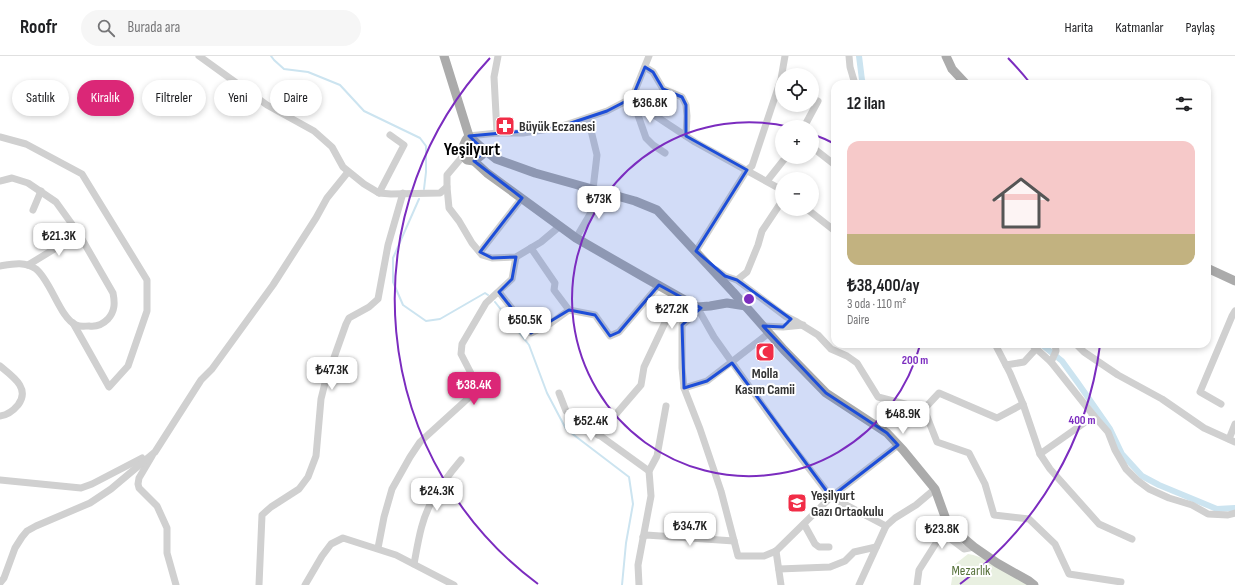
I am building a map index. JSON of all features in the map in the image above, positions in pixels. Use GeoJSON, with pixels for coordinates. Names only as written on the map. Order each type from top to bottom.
{"type":"FeatureCollection","features":[{"type":"Feature","properties":{"kind":"main road"},"geometry":{"type":"LineString","coordinates":[[444,56],[469,136],[482,148],[496,159],[535,173],[636,201],[657,210],[826,393],[887,433],[935,489],[948,525],[974,547],[1034,585]]}},
{"type":"Feature","properties":{"kind":"main road"},"geometry":{"type":"LineString","coordinates":[[946,56],[952,69],[962,80]]}},
{"type":"Feature","properties":{"kind":"main road"},"geometry":{"type":"LineString","coordinates":[[469,136],[464,142],[462,149],[463,156],[467,160],[474,162],[576,238],[659,286],[698,306],[710,306],[727,303],[746,306]]}},
{"type":"Feature","properties":{"kind":"main road"},"geometry":{"type":"LineString","coordinates":[[474,162],[482,155],[482,148]]}},
{"type":"Feature","properties":{"kind":"main road"},"geometry":{"type":"LineString","coordinates":[[1211,270],[1235,281]]}},
{"type":"Feature","properties":{"kind":"street"},"geometry":{"type":"LineString","coordinates":[[199,56],[267,105],[314,131],[332,147],[343,168],[364,184],[379,192],[391,194],[440,193],[447,187]]}},
{"type":"Feature","properties":{"kind":"street"},"geometry":{"type":"LineString","coordinates":[[497,133],[494,77],[498,56]]}},
{"type":"Feature","properties":{"kind":"street"},"geometry":{"type":"LineString","coordinates":[[469,136],[497,133],[523,133],[556,128],[607,111],[632,98],[649,56]]}},
{"type":"Feature","properties":{"kind":"street"},"geometry":{"type":"LineString","coordinates":[[696,251],[747,170],[752,166],[781,79],[785,56]]}},
{"type":"Feature","properties":{"kind":"street"},"geometry":{"type":"LineString","coordinates":[[849,56],[854,80]]}},
{"type":"Feature","properties":{"kind":"street"},"geometry":{"type":"LineString","coordinates":[[645,67],[653,72],[663,89],[682,97],[686,105],[686,136]]}},
{"type":"Feature","properties":{"kind":"street"},"geometry":{"type":"LineString","coordinates":[[632,98],[648,111],[686,136],[775,186]]}},
{"type":"Feature","properties":{"kind":"street"},"geometry":{"type":"LineString","coordinates":[[632,98],[646,138],[665,153]]}},
{"type":"Feature","properties":{"kind":"street"},"geometry":{"type":"LineString","coordinates":[[588,118],[597,155],[593,189]]}},
{"type":"Feature","properties":{"kind":"street"},"geometry":{"type":"LineString","coordinates":[[379,192],[404,145],[390,135]]}},
{"type":"Feature","properties":{"kind":"street"},"geometry":{"type":"LineString","coordinates":[[0,137],[26,144],[82,174],[147,280],[147,310],[128,366],[109,387],[73,323]]}},
{"type":"Feature","properties":{"kind":"street"},"geometry":{"type":"LineString","coordinates":[[819,152],[831,162]]}},
{"type":"Feature","properties":{"kind":"street"},"geometry":{"type":"LineString","coordinates":[[463,156],[447,175],[449,208],[482,254],[492,258],[516,257],[541,242],[560,226]]}},
{"type":"Feature","properties":{"kind":"street"},"geometry":{"type":"LineString","coordinates":[[767,181],[780,164]]}},
{"type":"Feature","properties":{"kind":"street"},"geometry":{"type":"LineString","coordinates":[[176,585],[167,553],[167,528],[157,506],[140,488],[138,484],[139,478],[201,380],[212,369],[273,285],[316,218],[327,198],[348,172]]}},
{"type":"Feature","properties":{"kind":"street"},"geometry":{"type":"LineString","coordinates":[[0,181],[12,178],[28,183],[42,191],[56,202],[79,234],[113,293],[113,314],[104,322],[93,327],[78,326],[70,321],[48,285],[36,269],[28,265],[16,263],[0,266]]}},
{"type":"Feature","properties":{"kind":"street"},"geometry":{"type":"LineString","coordinates":[[33,210],[42,191]]}},
{"type":"Feature","properties":{"kind":"street"},"geometry":{"type":"LineString","coordinates":[[576,238],[603,192]]}},
{"type":"Feature","properties":{"kind":"street"},"geometry":{"type":"LineString","coordinates":[[259,585],[262,515],[271,507],[298,489],[308,477],[316,456],[321,399],[324,383],[346,324],[350,318],[369,307],[378,299],[388,244],[403,193]]}},
{"type":"Feature","properties":{"kind":"street"},"geometry":{"type":"LineString","coordinates":[[480,252],[522,198]]}},
{"type":"Feature","properties":{"kind":"street"},"geometry":{"type":"LineString","coordinates":[[737,280],[747,272],[762,231],[775,212]]}},
{"type":"Feature","properties":{"kind":"street"},"geometry":{"type":"LineString","coordinates":[[816,216],[831,228]]}},
{"type":"Feature","properties":{"kind":"street"},"geometry":{"type":"LineString","coordinates":[[28,265],[79,234]]}},
{"type":"Feature","properties":{"kind":"street"},"geometry":{"type":"LineString","coordinates":[[531,248],[554,283],[554,290],[569,310],[595,315],[610,336],[619,332],[659,286]]}},
{"type":"Feature","properties":{"kind":"street"},"geometry":{"type":"LineString","coordinates":[[378,548],[384,517],[392,489],[416,447],[436,426],[475,392],[476,383],[461,354],[462,344],[486,303],[512,279],[516,257]]}},
{"type":"Feature","properties":{"kind":"street"},"geometry":{"type":"LineString","coordinates":[[705,261],[725,276],[737,280],[764,301],[818,335],[830,349],[847,356],[857,363],[878,397],[924,408]]}},
{"type":"Feature","properties":{"kind":"street"},"geometry":{"type":"LineString","coordinates":[[499,292],[531,333],[569,310]]}},
{"type":"Feature","properties":{"kind":"street"},"geometry":{"type":"LineString","coordinates":[[698,306],[714,337],[732,363],[788,441],[831,497],[886,526]]}},
{"type":"Feature","properties":{"kind":"street"},"geometry":{"type":"LineString","coordinates":[[698,306],[694,315],[682,325],[682,368],[684,388],[721,491],[738,556],[764,556],[776,551],[831,497],[898,445]]}},
{"type":"Feature","properties":{"kind":"street"},"geometry":{"type":"LineString","coordinates":[[1220,404],[1200,392],[1235,311]]}},
{"type":"Feature","properties":{"kind":"street"},"geometry":{"type":"LineString","coordinates":[[598,435],[641,385],[644,367],[670,312]]}},
{"type":"Feature","properties":{"kind":"street"},"geometry":{"type":"LineString","coordinates":[[783,327],[791,319]]}},
{"type":"Feature","properties":{"kind":"street"},"geometry":{"type":"LineString","coordinates":[[763,326],[783,327],[803,325]]}},
{"type":"Feature","properties":{"kind":"street"},"geometry":{"type":"LineString","coordinates":[[684,388],[707,381],[769,333]]}},
{"type":"Feature","properties":{"kind":"street"},"geometry":{"type":"LineString","coordinates":[[997,348],[1023,404],[1040,454],[1062,484],[1099,524],[1132,539]]}},
{"type":"Feature","properties":{"kind":"street"},"geometry":{"type":"LineString","coordinates":[[1006,365],[1024,362],[1033,348]]}},
{"type":"Feature","properties":{"kind":"street"},"geometry":{"type":"LineString","coordinates":[[1039,348],[1053,354],[1094,416],[1108,432],[1115,450],[1126,469],[1149,490],[1192,505],[1208,514],[1228,515],[1235,513]]}},
{"type":"Feature","properties":{"kind":"street"},"geometry":{"type":"LineString","coordinates":[[1080,348],[1118,375],[1162,399],[1204,428],[1232,440],[1235,424]]}},
{"type":"Feature","properties":{"kind":"street"},"geometry":{"type":"LineString","coordinates":[[0,366],[17,381],[23,390],[22,399],[14,410],[5,416],[0,416]]}},
{"type":"Feature","properties":{"kind":"street"},"geometry":{"type":"LineString","coordinates":[[559,393],[566,411],[649,471]]}},
{"type":"Feature","properties":{"kind":"street"},"geometry":{"type":"LineString","coordinates":[[924,408],[939,393],[997,418],[1023,404]]}},
{"type":"Feature","properties":{"kind":"street"},"geometry":{"type":"LineString","coordinates":[[639,585],[638,565],[651,496],[649,471],[657,456],[666,406]]}},
{"type":"Feature","properties":{"kind":"street"},"geometry":{"type":"LineString","coordinates":[[924,408],[937,442],[969,452],[986,484],[994,514],[1029,519],[1055,544],[1069,574],[1121,582]]}},
{"type":"Feature","properties":{"kind":"street"},"geometry":{"type":"LineString","coordinates":[[1040,454],[1094,416]]}},
{"type":"Feature","properties":{"kind":"street"},"geometry":{"type":"LineString","coordinates":[[0,480],[81,488],[92,484],[155,452]]}},
{"type":"Feature","properties":{"kind":"street"},"geometry":{"type":"LineString","coordinates":[[1,583],[15,548],[27,531],[90,503],[111,489],[155,452]]}},
{"type":"Feature","properties":{"kind":"street"},"geometry":{"type":"LineString","coordinates":[[414,564],[421,530],[431,502],[442,483],[461,460]]}},
{"type":"Feature","properties":{"kind":"street"},"geometry":{"type":"LineString","coordinates":[[859,585],[886,526],[895,518],[916,505],[935,489]]}},
{"type":"Feature","properties":{"kind":"street"},"geometry":{"type":"LineString","coordinates":[[804,524],[815,544],[820,547],[829,547]]}},
{"type":"Feature","properties":{"kind":"street"},"geometry":{"type":"LineString","coordinates":[[643,536],[734,541]]}},
{"type":"Feature","properties":{"kind":"street"},"geometry":{"type":"LineString","coordinates":[[917,585],[919,570],[938,540],[948,537],[964,548],[974,547]]}},
{"type":"Feature","properties":{"kind":"street"},"geometry":{"type":"LineString","coordinates":[[306,584],[322,556],[331,544],[343,538],[396,554],[454,585]]}},
{"type":"Feature","properties":{"kind":"street"},"geometry":{"type":"LineString","coordinates":[[779,569],[830,567],[844,561],[854,552],[876,547]]}},
{"type":"Feature","properties":{"kind":"street"},"geometry":{"type":"LineString","coordinates":[[776,551],[781,585]]}},
{"type":"Feature","properties":{"kind":"highlighted area"},"geometry":{"type":"Polygon","coordinates":[[[645,67],[653,72],[663,89],[682,97],[686,105],[686,136],[747,170],[696,251],[725,276],[737,280],[791,319],[783,327],[763,326],[826,393],[887,433],[898,445],[831,497],[732,363],[707,381],[684,388],[682,325],[701,308],[659,285],[619,332],[610,336],[595,315],[569,310],[531,333],[499,292],[512,279],[516,257],[492,258],[480,252],[522,198],[474,161],[485,151],[469,136],[556,128],[607,111],[632,98],[645,67]]]}},
{"type":"Feature","properties":{"kind":"green space","name":"Mezarlık"},"geometry":{"type":"Polygon","coordinates":[[[968,554],[975,555],[991,562],[1028,585],[951,585],[954,565],[968,554]]]}},
{"type":"Feature","properties":{"kind":"waterway"},"geometry":{"type":"LineString","coordinates":[[271,56],[284,69],[308,72],[340,85],[364,111],[420,138],[426,146],[426,172],[424,189]]}},
{"type":"Feature","properties":{"kind":"waterway"},"geometry":{"type":"LineString","coordinates":[[859,56],[862,80]]}},
{"type":"Feature","properties":{"kind":"waterway"},"geometry":{"type":"LineString","coordinates":[[419,199],[393,258],[393,282],[403,305],[426,321],[440,319],[485,293],[488,295]]}},
{"type":"Feature","properties":{"kind":"waterway"},"geometry":{"type":"LineString","coordinates":[[495,302],[529,345],[547,393],[566,429],[629,477],[633,504],[626,543],[622,585]]}},
{"type":"Feature","properties":{"kind":"waterway"},"geometry":{"type":"LineString","coordinates":[[1046,348],[1062,361],[1110,429],[1122,454],[1142,476],[1159,485],[1217,509],[1235,508]]}},
{"type":"Feature","properties":{"kind":"place","name":"Büyük Eczanesi"},"geometry":{"type":"Point","coordinates":[505,126]}},
{"type":"Feature","properties":{"kind":"place","name":"Molla Kasım Camii"},"geometry":{"type":"Point","coordinates":[765,352]}},
{"type":"Feature","properties":{"kind":"place","name":"Yeşilyurt Gazı Ortaokulu"},"geometry":{"type":"Point","coordinates":[797,503]}},
{"type":"Feature","properties":{"kind":"district","name":"Yeşilyurt"},"geometry":{"type":"Point","coordinates":[472,149]}}]}
